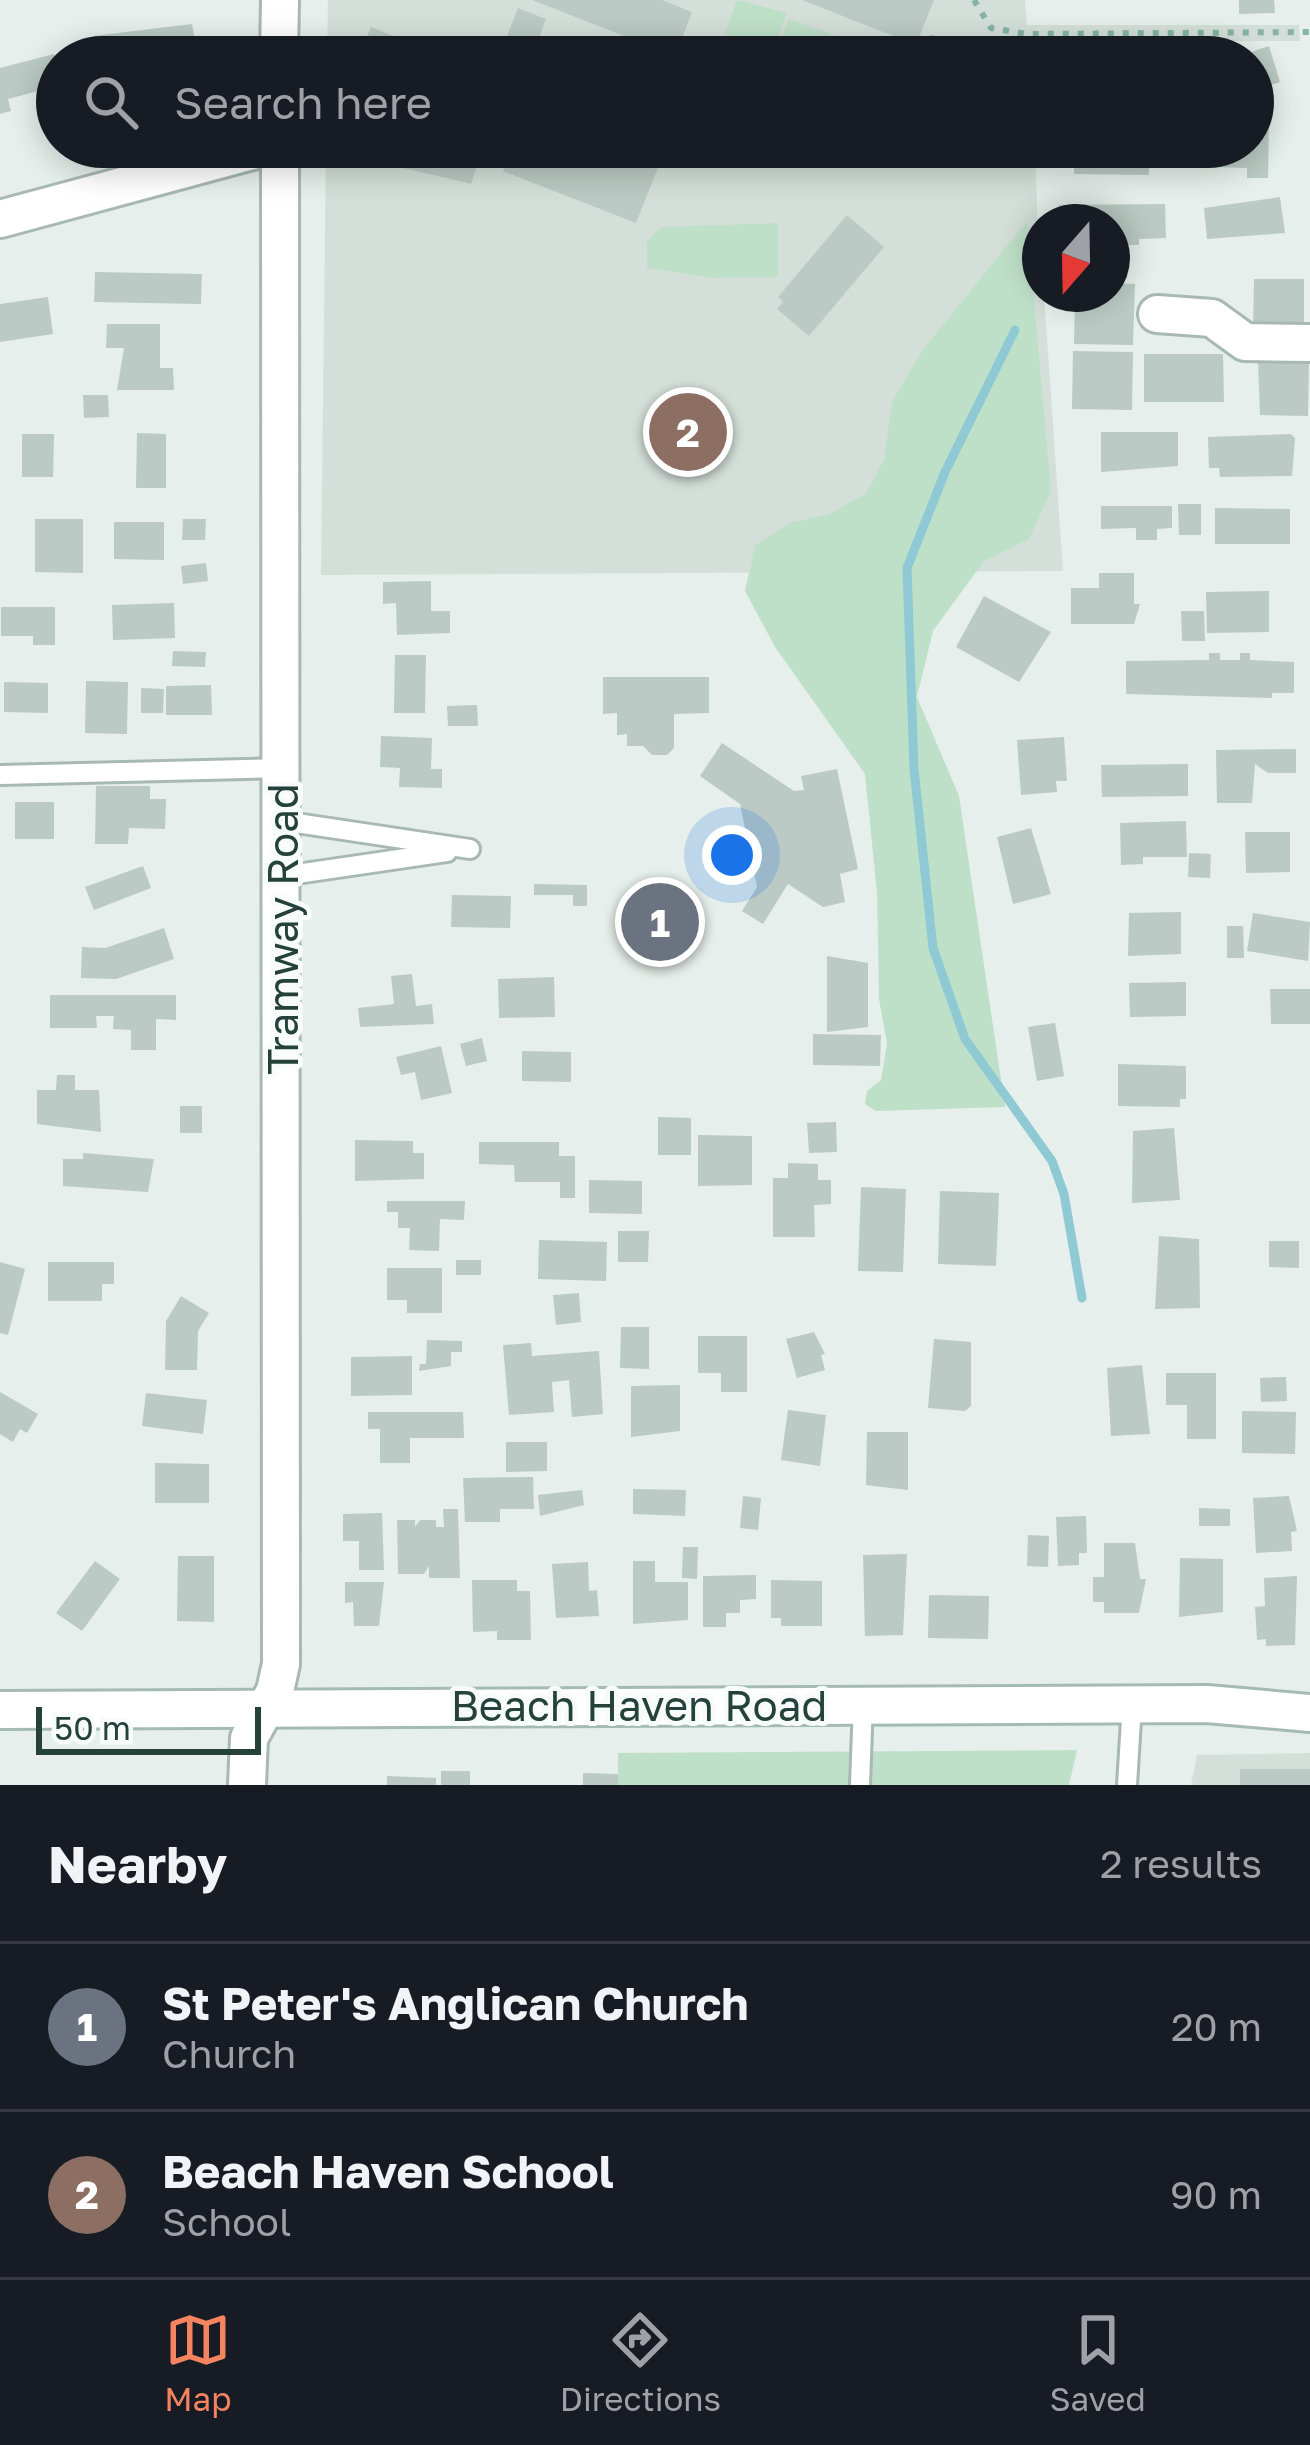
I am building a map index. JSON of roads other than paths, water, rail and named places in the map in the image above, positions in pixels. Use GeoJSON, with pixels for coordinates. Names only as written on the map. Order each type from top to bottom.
{"type":"FeatureCollection","features":[{"type":"Feature","properties":{"kind":"street"},"geometry":{"type":"LineString","coordinates":[[280,0],[280,36]]}},
{"type":"Feature","properties":{"kind":"street"},"geometry":{"type":"LineString","coordinates":[[0,219],[190,168]]}},
{"type":"Feature","properties":{"kind":"street","name":"Tramway Road"},"geometry":{"type":"LineString","coordinates":[[247,1785],[249,1738],[281,1664],[280,168]]}},
{"type":"Feature","properties":{"kind":"street"},"geometry":{"type":"LineString","coordinates":[[1157,314],[1212,317],[1245,342],[1310,343]]}},
{"type":"Feature","properties":{"kind":"street","name":"Beach Haven Road"},"geometry":{"type":"LineString","coordinates":[[0,1710],[862,1703],[1299,1706]]}},
{"type":"Feature","properties":{"kind":"lane"},"geometry":{"type":"LineString","coordinates":[[0,775],[282,768]]}},
{"type":"Feature","properties":{"kind":"lane"},"geometry":{"type":"LineString","coordinates":[[283,821],[470,849],[283,876]]}},
{"type":"Feature","properties":{"kind":"lane"},"geometry":{"type":"LineString","coordinates":[[860,1785],[862,1703]]}},
{"type":"Feature","properties":{"kind":"lane"},"geometry":{"type":"LineString","coordinates":[[1127,1785],[1132,1704]]}},
{"type":"Feature","properties":{"kind":"waterway"},"geometry":{"type":"LineString","coordinates":[[1015,330],[945,472],[907,568],[914,769],[933,948],[965,1039],[1052,1161],[1064,1194],[1082,1298]]}},
{"type":"Feature","properties":{"kind":"place","name":"Beach Haven School"},"geometry":{"type":"Point","coordinates":[688,432]}},
{"type":"Feature","properties":{"kind":"place","name":"St Peter's Anglican Church"},"geometry":{"type":"Point","coordinates":[660,922]}}]}
